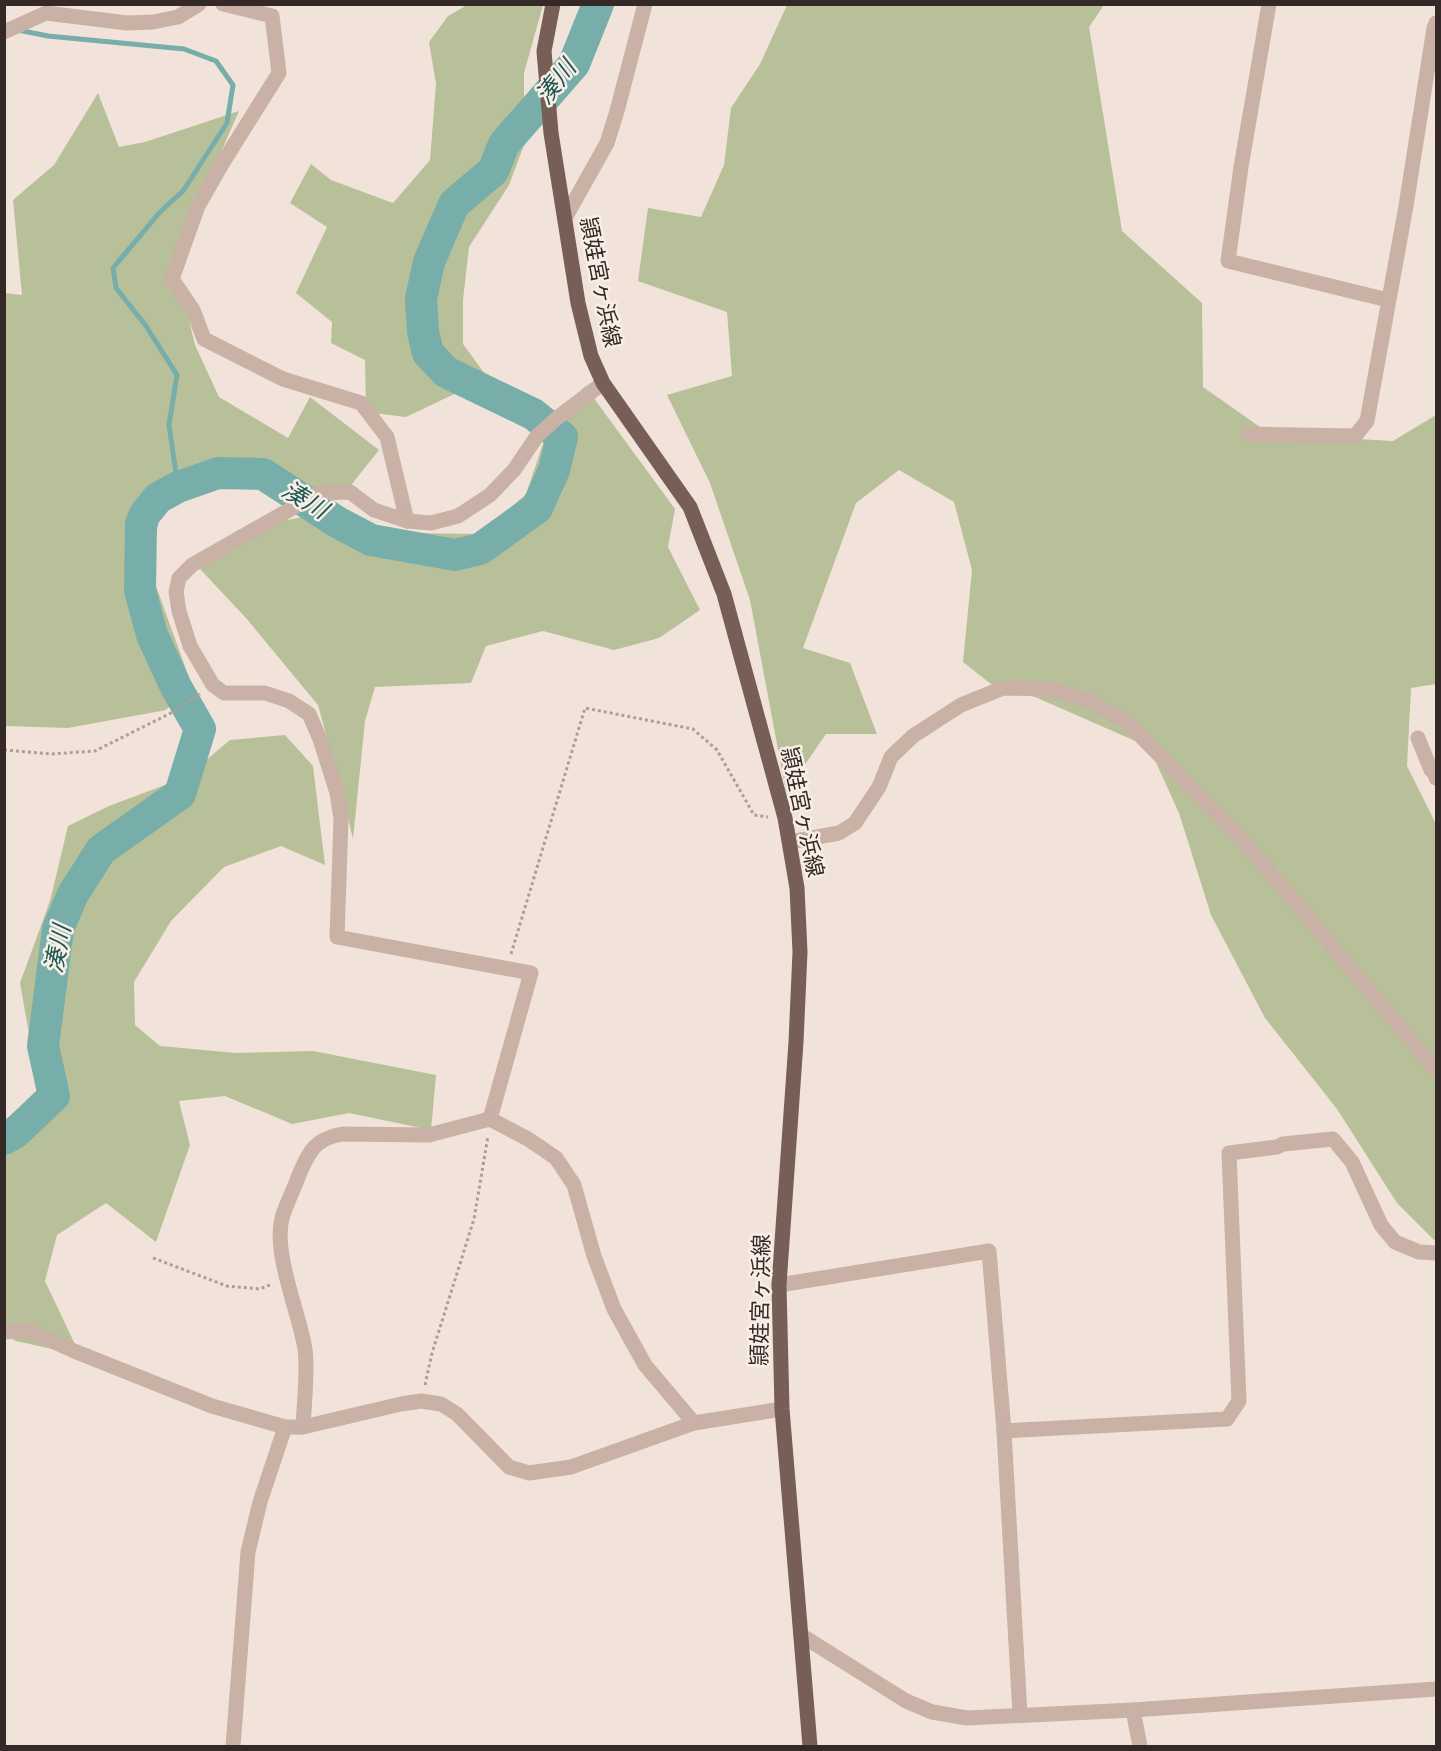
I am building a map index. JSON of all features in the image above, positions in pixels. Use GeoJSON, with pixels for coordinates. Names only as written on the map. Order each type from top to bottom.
{"type":"FeatureCollection","features":[{"type":"Feature","properties":{"kind":"main road","name":"頴娃宮ヶ浜線"},"geometry":{"type":"LineString","coordinates":[[553,4],[544,51],[551,133],[578,303],[591,356],[603,383],[690,507],[724,594],[785,818],[797,888],[800,952],[780,1285],[782,1409],[810,1746]]}},
{"type":"Feature","properties":{"kind":"street"},"geometry":{"type":"LineString","coordinates":[[4,32],[46,13],[127,23],[153,22],[178,17],[199,4]]}},
{"type":"Feature","properties":{"kind":"street"},"geometry":{"type":"LineString","coordinates":[[223,4],[272,16],[279,73],[198,206],[172,279],[193,310],[204,339],[283,379],[361,403],[387,437],[407,521]]}},
{"type":"Feature","properties":{"kind":"street"},"geometry":{"type":"LineString","coordinates":[[565,218],[607,143],[645,4]]}},
{"type":"Feature","properties":{"kind":"street"},"geometry":{"type":"LineString","coordinates":[[1269,4],[1241,167],[1228,261],[1388,300]]}},
{"type":"Feature","properties":{"kind":"street"},"geometry":{"type":"LineString","coordinates":[[1248,434],[1355,436],[1367,421],[1406,206],[1434,28],[1437,23]]}},
{"type":"Feature","properties":{"kind":"street"},"geometry":{"type":"LineString","coordinates":[[490,1119],[531,973],[337,937],[341,819],[337,793],[320,739],[309,714],[289,701],[265,693],[224,693],[213,685],[190,646],[179,611],[176,592],[179,578],[192,565],[319,493],[350,492],[374,510],[407,521],[431,523],[458,516],[482,500],[514,470],[537,436],[556,418],[603,383]]}},
{"type":"Feature","properties":{"kind":"street"},"geometry":{"type":"LineString","coordinates":[[790,842],[838,833],[855,823],[879,787],[891,757],[913,736],[961,705],[1003,688],[1051,689],[1091,701],[1127,722],[1248,845],[1437,1070]]}},
{"type":"Feature","properties":{"kind":"street"},"geometry":{"type":"LineString","coordinates":[[1418,738],[1431,770],[1437,778]]}},
{"type":"Feature","properties":{"kind":"street"},"geometry":{"type":"LineString","coordinates":[[303,1427],[306,1351],[287,1277],[280,1234],[282,1219],[307,1154],[316,1144],[330,1136],[342,1134],[429,1135],[490,1119],[528,1139],[556,1158],[574,1185],[594,1256],[614,1309],[645,1365],[694,1423]]}},
{"type":"Feature","properties":{"kind":"street"},"geometry":{"type":"LineString","coordinates":[[1004,1431],[1227,1419],[1239,1401],[1229,1153],[1334,1139],[1352,1162],[1381,1225],[1395,1242],[1419,1252],[1437,1253]]}},
{"type":"Feature","properties":{"kind":"street"},"geometry":{"type":"LineString","coordinates":[[780,1285],[989,1251],[1004,1431],[1020,1715]]}},
{"type":"Feature","properties":{"kind":"street"},"geometry":{"type":"LineString","coordinates":[[4,1332],[28,1330],[74,1351],[212,1406],[285,1427],[303,1427],[421,1401],[441,1404],[457,1414],[508,1467],[529,1473],[571,1467],[694,1423],[782,1409]]}},
{"type":"Feature","properties":{"kind":"street"},"geometry":{"type":"LineString","coordinates":[[233,1746],[248,1552],[260,1502],[285,1427]]}},
{"type":"Feature","properties":{"kind":"street"},"geometry":{"type":"LineString","coordinates":[[801,1635],[906,1701],[932,1712],[967,1718],[1133,1710],[1437,1689]]}},
{"type":"Feature","properties":{"kind":"street"},"geometry":{"type":"LineString","coordinates":[[1133,1710],[1140,1746]]}},
{"type":"Feature","properties":{"kind":"path"},"geometry":{"type":"LineString","coordinates":[[4,750],[51,754],[95,752],[171,713],[195,697]]}},
{"type":"Feature","properties":{"kind":"path"},"geometry":{"type":"LineString","coordinates":[[506,969],[585,708],[693,729],[717,750],[754,815],[785,818]]}},
{"type":"Feature","properties":{"kind":"path"},"geometry":{"type":"LineString","coordinates":[[421,1401],[432,1353],[474,1219],[490,1119]]}},
{"type":"Feature","properties":{"kind":"path"},"geometry":{"type":"LineString","coordinates":[[153,1258],[227,1286],[260,1289],[287,1277]]}},
{"type":"Feature","properties":{"kind":"green space"},"geometry":{"type":"Polygon","coordinates":[[[467,5],[543,5],[524,73],[524,145],[509,185],[469,247],[463,300],[463,344],[488,378],[406,417],[366,412],[365,360],[331,343],[332,322],[296,293],[327,227],[290,203],[311,164],[331,180],[393,203],[430,160],[436,84],[429,42],[448,16],[467,5]]]}},
{"type":"Feature","properties":{"kind":"green space"},"geometry":{"type":"Polygon","coordinates":[[[787,5],[1104,5],[1089,27],[1122,231],[1202,303],[1203,387],[1270,434],[1393,441],[1436,415],[1436,684],[1411,688],[1407,766],[1436,824],[1436,1242],[1397,1203],[1337,1109],[1265,1018],[1211,915],[1179,813],[1149,747],[1035,697],[996,688],[963,662],[972,570],[954,502],[899,470],[856,503],[803,648],[850,663],[877,734],[826,734],[786,792],[750,600],[710,483],[667,395],[732,376],[727,312],[638,281],[648,208],[701,217],[724,165],[731,108],[760,64],[787,5]]]}},
{"type":"Feature","properties":{"kind":"green space"},"geometry":{"type":"Polygon","coordinates":[[[98,93],[119,147],[145,142],[239,111],[174,259],[195,345],[219,397],[288,438],[310,397],[379,450],[348,489],[221,489],[161,497],[152,575],[191,683],[166,710],[68,728],[5,726],[5,293],[22,295],[13,200],[54,165],[98,93]]]}},
{"type":"Feature","properties":{"kind":"green space"},"geometry":{"type":"Polygon","coordinates":[[[585,386],[675,509],[668,547],[700,610],[659,638],[614,650],[543,631],[486,646],[471,683],[375,687],[365,721],[353,839],[318,705],[246,618],[200,569],[276,522],[330,512],[406,533],[481,534],[526,494],[547,432],[585,386]]]}},
{"type":"Feature","properties":{"kind":"green space"},"geometry":{"type":"Polygon","coordinates":[[[285,735],[313,766],[325,865],[281,846],[224,867],[171,921],[134,982],[135,1025],[160,1046],[236,1053],[313,1051],[436,1075],[431,1130],[349,1113],[292,1124],[225,1096],[179,1101],[190,1145],[156,1242],[106,1203],[57,1235],[45,1281],[80,1355],[16,1341],[5,1335],[5,1119],[41,1101],[20,983],[50,901],[68,826],[109,806],[186,777],[230,740],[285,735]]]}},
{"type":"Feature","properties":{"kind":"waterway","name":"湊川"},"geometry":{"type":"LineString","coordinates":[[4,1139],[15,1133],[54,1096],[43,1046],[58,929],[73,894],[101,850],[180,794],[200,729],[176,687],[152,635],[140,590],[141,524],[145,514],[158,498],[178,487],[218,473],[263,474],[337,522],[371,540],[455,555],[480,549],[537,508],[554,470],[562,437],[533,414],[446,372],[428,353],[423,332],[421,299],[429,262],[454,204],[493,171],[504,144],[574,64],[598,4]]}},
{"type":"Feature","properties":{"kind":"waterway"},"geometry":{"type":"LineString","coordinates":[[18,30],[48,36],[184,49],[216,61],[233,85],[227,123],[183,191],[160,212],[113,268],[116,288],[146,326],[177,375],[169,425],[178,487]]}}]}
